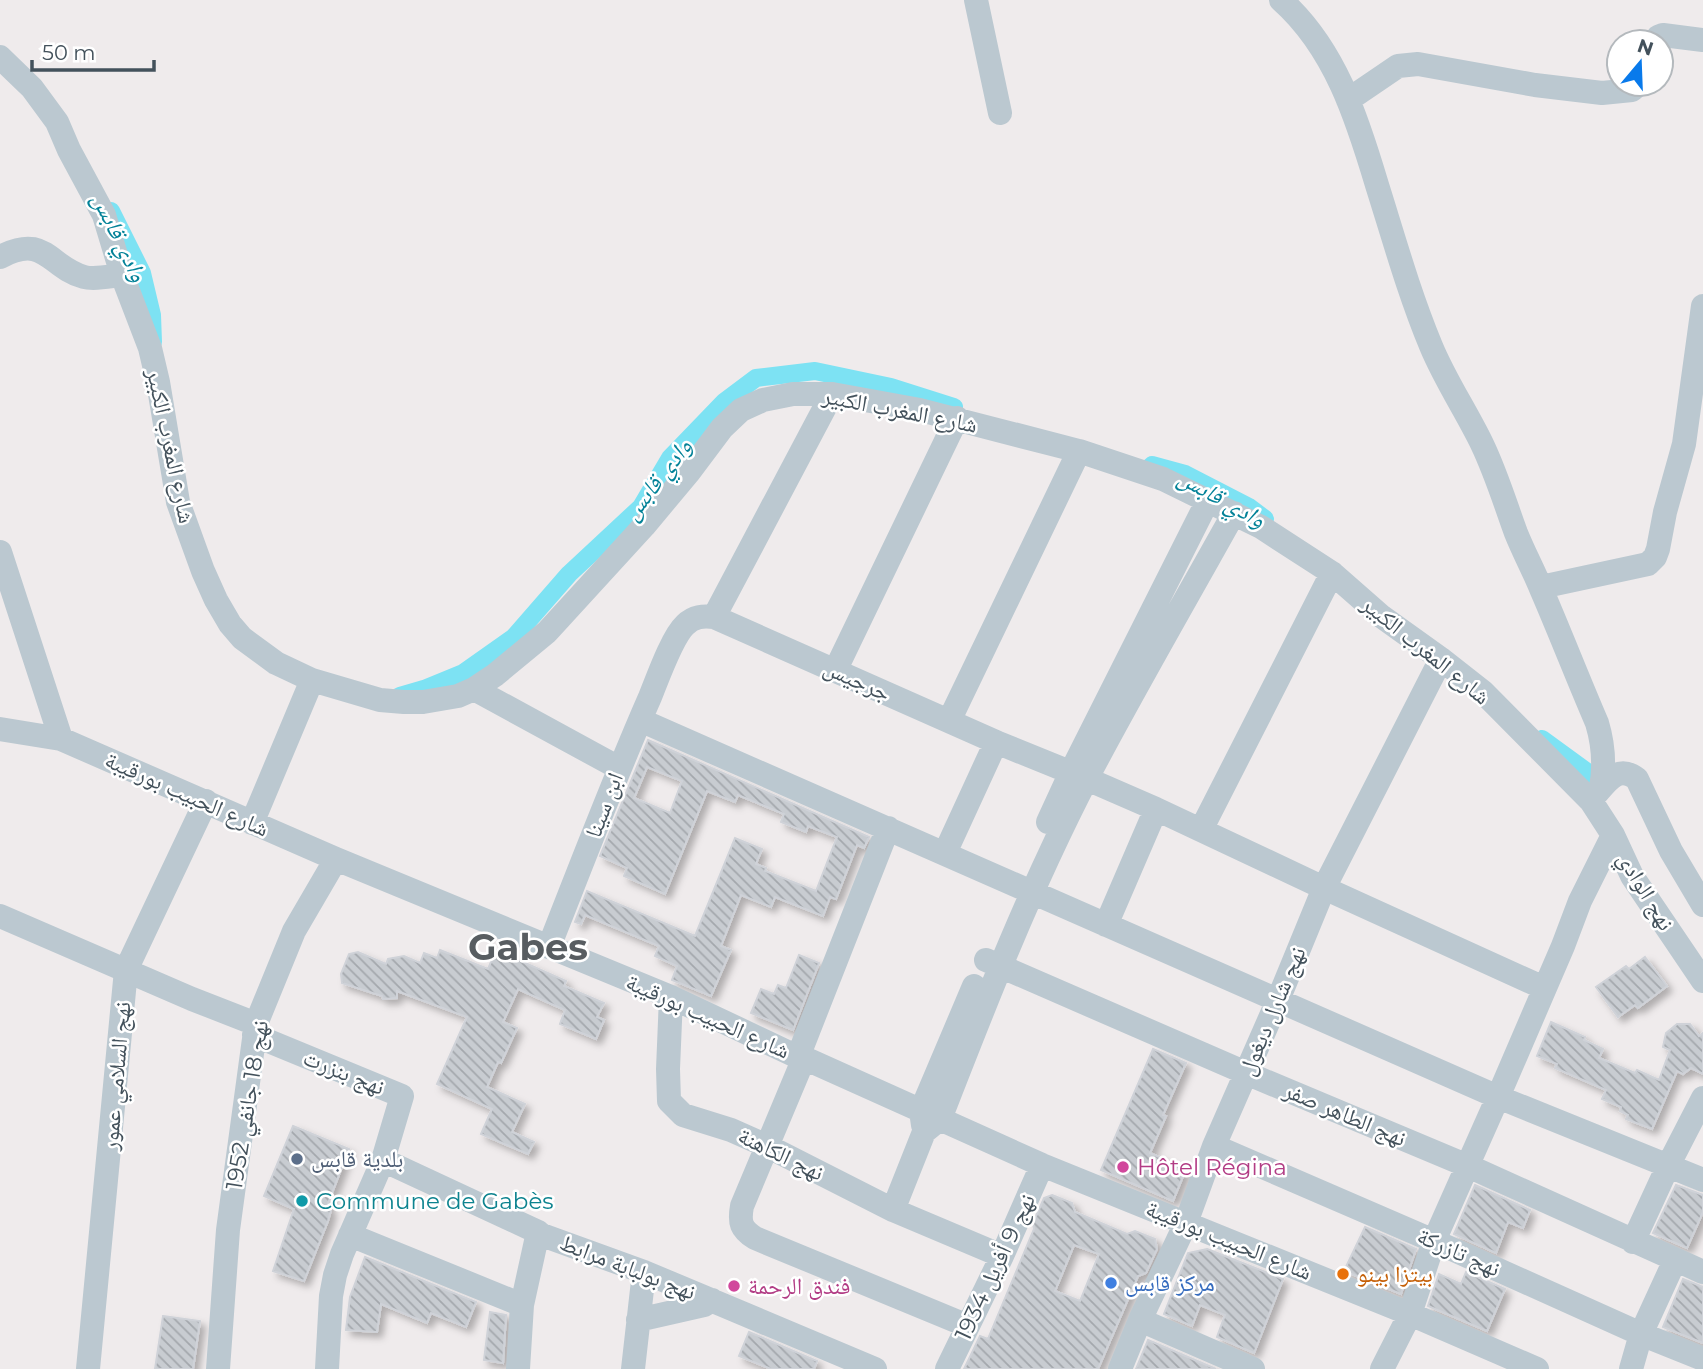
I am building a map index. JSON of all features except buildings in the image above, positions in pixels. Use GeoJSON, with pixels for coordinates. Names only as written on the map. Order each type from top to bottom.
{"type":"FeatureCollection","features":[{"type":"Feature","properties":{"kind":"street"},"geometry":{"type":"LineString","coordinates":[[976,0],[1000,113]]}},
{"type":"Feature","properties":{"kind":"street"},"geometry":{"type":"LineString","coordinates":[[1281,0],[1296,13],[1335,70],[1359,127],[1432,348],[1483,444],[1516,532],[1600,732],[1604,757],[1596,794]]}},
{"type":"Feature","properties":{"kind":"street"},"geometry":{"type":"LineString","coordinates":[[1675,36],[1703,40]]}},
{"type":"Feature","properties":{"kind":"street","name":"شارع المغرب الكبير"},"geometry":{"type":"LineString","coordinates":[[0,57],[32,88],[57,122],[68,150],[104,215],[122,275],[150,348],[178,502],[203,571],[230,624],[243,638],[276,663],[313,680],[380,699],[404,702],[443,699],[474,689],[547,632],[644,526],[722,428],[741,410],[763,400],[793,394],[832,394],[957,418],[1079,451],[1163,480],[1208,500],[1283,540],[1332,573],[1381,616],[1483,692],[1596,794],[1614,835]]}},
{"type":"Feature","properties":{"kind":"street"},"geometry":{"type":"LineString","coordinates":[[1348,100],[1398,66],[1418,64],[1535,85],[1605,93]]}},
{"type":"Feature","properties":{"kind":"street"},"geometry":{"type":"LineString","coordinates":[[0,257],[23,249],[37,249],[86,278],[122,275]]}},
{"type":"Feature","properties":{"kind":"street"},"geometry":{"type":"LineString","coordinates":[[1541,587],[1648,565],[1655,557],[1684,444],[1703,306]]}},
{"type":"Feature","properties":{"kind":"street"},"geometry":{"type":"LineString","coordinates":[[714,617],[832,394]]}},
{"type":"Feature","properties":{"kind":"street"},"geometry":{"type":"LineString","coordinates":[[835,671],[957,418]]}},
{"type":"Feature","properties":{"kind":"street"},"geometry":{"type":"LineString","coordinates":[[949,720],[1079,451]]}},
{"type":"Feature","properties":{"kind":"street"},"geometry":{"type":"LineString","coordinates":[[893,1210],[993,963],[1208,500]]}},
{"type":"Feature","properties":{"kind":"street"},"geometry":{"type":"LineString","coordinates":[[1079,775],[1234,513]]}},
{"type":"Feature","properties":{"kind":"street"},"geometry":{"type":"LineString","coordinates":[[0,552],[61,739]]}},
{"type":"Feature","properties":{"kind":"street"},"geometry":{"type":"LineString","coordinates":[[1201,830],[1332,573]]}},
{"type":"Feature","properties":{"kind":"street","name":"ابن سينا"},"geometry":{"type":"LineString","coordinates":[[549,947],[619,768],[678,634],[685,624],[699,616],[714,617]]}},
{"type":"Feature","properties":{"kind":"street","name":"جرجيس"},"geometry":{"type":"LineString","coordinates":[[714,617],[996,742],[1156,809],[1544,988]]}},
{"type":"Feature","properties":{"kind":"street","name":"نهج شارل ديغول"},"geometry":{"type":"LineString","coordinates":[[1120,1369],[1186,1223],[1214,1146],[1324,888],[1441,659]]}},
{"type":"Feature","properties":{"kind":"street"},"geometry":{"type":"LineString","coordinates":[[252,823],[313,680]]}},
{"type":"Feature","properties":{"kind":"street"},"geometry":{"type":"LineString","coordinates":[[474,689],[619,768]]}},
{"type":"Feature","properties":{"kind":"street"},"geometry":{"type":"LineString","coordinates":[[640,720],[1498,1097],[1703,1180]]}},
{"type":"Feature","properties":{"kind":"street","name":"شارع الحبيب بورقيبة"},"geometry":{"type":"LineString","coordinates":[[0,729],[61,739],[336,859],[671,997],[801,1057],[928,1121],[1410,1314],[1537,1369]]}},
{"type":"Feature","properties":{"kind":"street"},"geometry":{"type":"LineString","coordinates":[[945,853],[996,742]]}},
{"type":"Feature","properties":{"kind":"street"},"geometry":{"type":"LineString","coordinates":[[1596,794],[1616,774],[1623,773],[1637,779],[1671,851],[1703,905]]}},
{"type":"Feature","properties":{"kind":"street","name":"نهج السلامي عمور"},"geometry":{"type":"LineString","coordinates":[[88,1369],[126,970],[206,801]]}},
{"type":"Feature","properties":{"kind":"street"},"geometry":{"type":"LineString","coordinates":[[1106,925],[1156,809]]}},
{"type":"Feature","properties":{"kind":"street"},"geometry":{"type":"LineString","coordinates":[[888,828],[742,1206],[741,1224],[747,1232],[767,1243],[968,1326]]}},
{"type":"Feature","properties":{"kind":"street"},"geometry":{"type":"LineString","coordinates":[[1382,1369],[1410,1314],[1434,1241],[1580,901],[1614,835]]}},
{"type":"Feature","properties":{"kind":"street","name":"نهج الوادي"},"geometry":{"type":"LineString","coordinates":[[1614,835],[1632,876],[1703,981]]}},
{"type":"Feature","properties":{"kind":"street","name":"نهج 18 جانفي 1952"},"geometry":{"type":"LineString","coordinates":[[218,1369],[229,1230],[255,1030],[294,931],[336,859]]}},
{"type":"Feature","properties":{"kind":"street","name":"نهج بنزرت"},"geometry":{"type":"LineString","coordinates":[[0,916],[192,999],[402,1096],[383,1160],[335,1275],[331,1296],[327,1369]]}},
{"type":"Feature","properties":{"kind":"street","name":"نهج الطاهر صفر"},"geometry":{"type":"LineString","coordinates":[[993,963],[1468,1166],[1703,1272]]}},
{"type":"Feature","properties":{"kind":"street","name":"نهج الكاهنة"},"geometry":{"type":"LineString","coordinates":[[671,997],[669,1101],[683,1115],[732,1130],[893,1210],[1002,1256]]}},
{"type":"Feature","properties":{"kind":"street"},"geometry":{"type":"LineString","coordinates":[[1633,1242],[1703,1098]]}},
{"type":"Feature","properties":{"kind":"street","name":"نهج تازركة"},"geometry":{"type":"LineString","coordinates":[[1214,1146],[1703,1359]]}},
{"type":"Feature","properties":{"kind":"street","name":"نهج بولبابة مرابط"},"geometry":{"type":"LineString","coordinates":[[383,1160],[542,1236],[644,1272],[875,1369]]}},
{"type":"Feature","properties":{"kind":"street","name":"نهج 9 أفريل 1934"},"geometry":{"type":"LineString","coordinates":[[947,1369],[1002,1256],[1042,1165]]}},
{"type":"Feature","properties":{"kind":"street"},"geometry":{"type":"LineString","coordinates":[[519,1369],[522,1305],[538,1232]]}},
{"type":"Feature","properties":{"kind":"street"},"geometry":{"type":"LineString","coordinates":[[350,1235],[522,1305]]}},
{"type":"Feature","properties":{"kind":"street"},"geometry":{"type":"LineString","coordinates":[[1631,1369],[1641,1334],[1675,1260]]}},
{"type":"Feature","properties":{"kind":"street"},"geometry":{"type":"LineString","coordinates":[[633,1369],[644,1272]]}},
{"type":"Feature","properties":{"kind":"street"},"geometry":{"type":"LineString","coordinates":[[638,1320],[704,1305],[712,1300]]}},
{"type":"Feature","properties":{"kind":"street"},"geometry":{"type":"LineString","coordinates":[[1140,1320],[1253,1369]]}},
{"type":"Feature","properties":{"kind":"waterway","name":"وادي قابس"},"geometry":{"type":"LineString","coordinates":[[111,211],[142,273],[152,315],[153,342]]}},
{"type":"Feature","properties":{"kind":"waterway","name":"وادي قابس"},"geometry":{"type":"LineString","coordinates":[[400,696],[463,673],[514,637],[569,574],[641,507],[670,458],[724,402],[756,378],[815,371],[891,387],[954,407]]}},
{"type":"Feature","properties":{"kind":"waterway","name":"وادي قابس"},"geometry":{"type":"LineString","coordinates":[[1152,465],[1185,474],[1249,507],[1265,519]]}},
{"type":"Feature","properties":{"kind":"waterway","name":"وادي قابس"},"geometry":{"type":"LineString","coordinates":[[1542,739],[1590,774]]}},
{"type":"Feature","properties":{"kind":"place","name":"بلدية قابس"},"geometry":{"type":"Point","coordinates":[297,1159]}},
{"type":"Feature","properties":{"kind":"place","name":"Hôtel Régina"},"geometry":{"type":"Point","coordinates":[1123,1167]}},
{"type":"Feature","properties":{"kind":"place","name":"Commune de Gabès"},"geometry":{"type":"Point","coordinates":[302,1201]}},
{"type":"Feature","properties":{"kind":"place","name":"بيتزا بينو"},"geometry":{"type":"Point","coordinates":[1343,1274]}},
{"type":"Feature","properties":{"kind":"place","name":"مركز قابس"},"geometry":{"type":"Point","coordinates":[1111,1283]}},
{"type":"Feature","properties":{"kind":"place","name":"فندق الرحمة"},"geometry":{"type":"Point","coordinates":[734,1286]}},
{"type":"Feature","properties":{"kind":"district","name":"Gabes"},"geometry":{"type":"Point","coordinates":[528,946]}}]}
